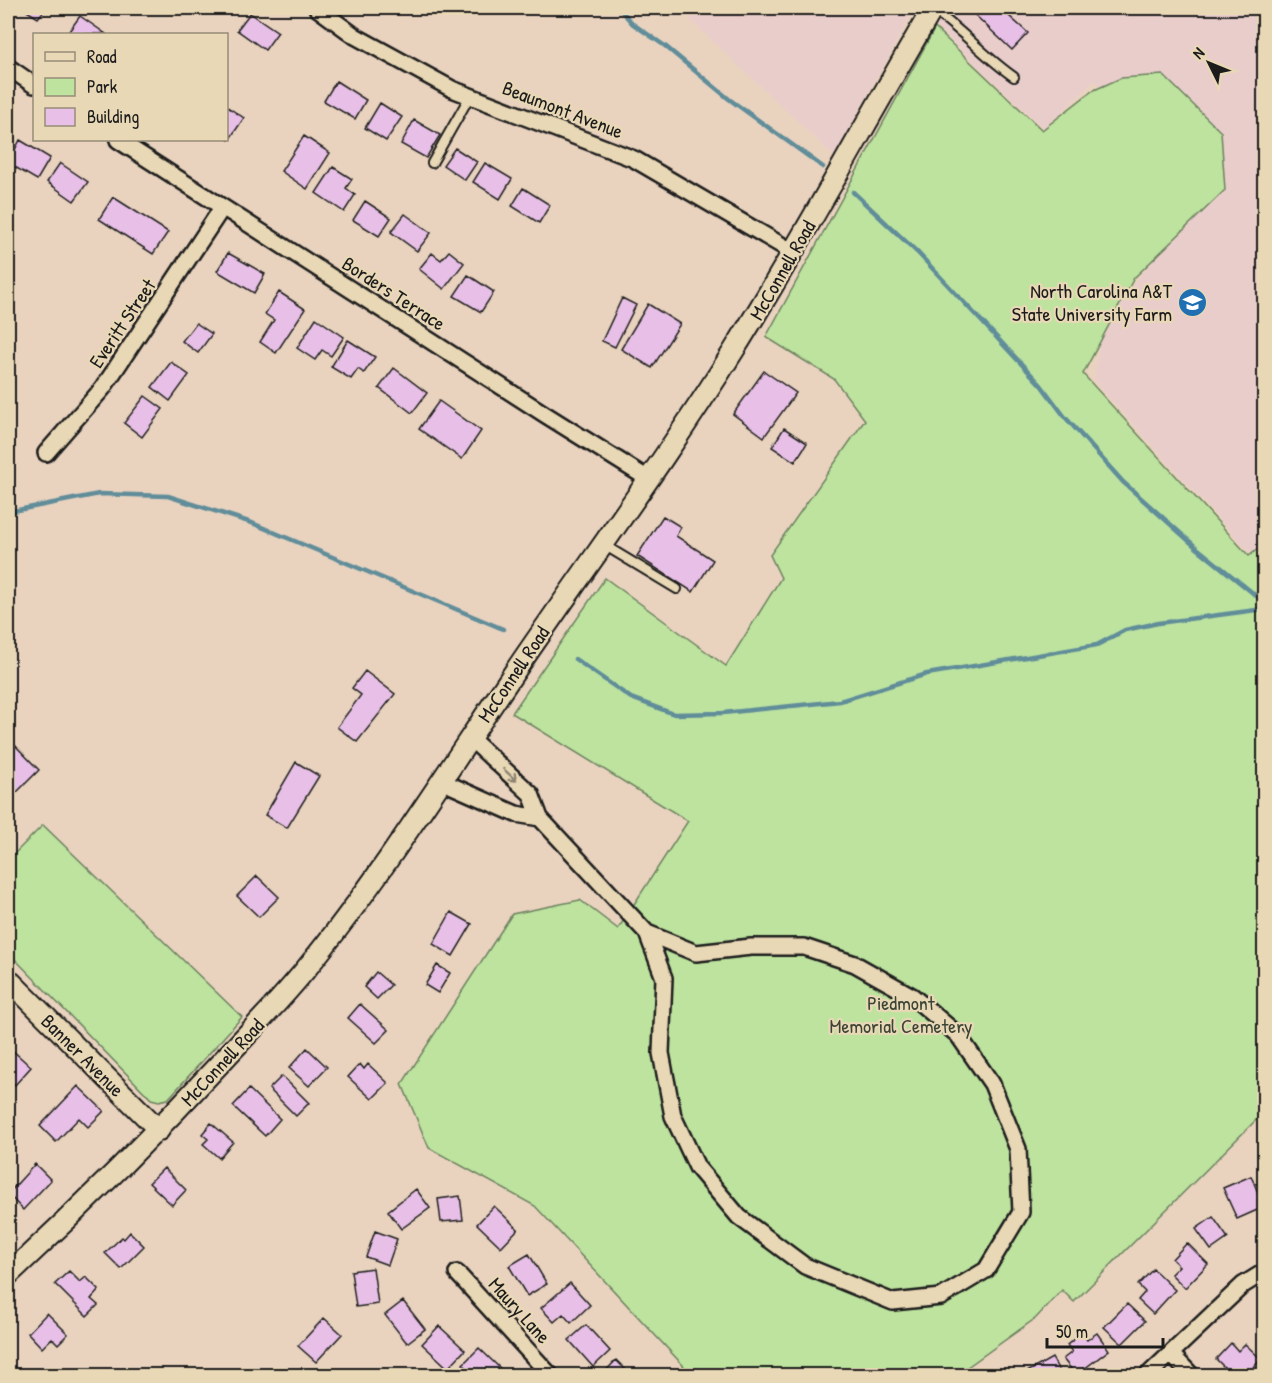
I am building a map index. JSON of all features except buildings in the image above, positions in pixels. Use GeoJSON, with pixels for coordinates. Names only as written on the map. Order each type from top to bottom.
{"type":"FeatureCollection","features":[{"type":"Feature","properties":{"kind":"street","name":"Beaumont Avenue"},"geometry":{"type":"LineString","coordinates":[[317,8],[355,36],[452,89],[634,159],[793,252]]}},
{"type":"Feature","properties":{"kind":"street","name":"McConnell Road"},"geometry":{"type":"LineString","coordinates":[[8,1275],[90,1199],[159,1130],[304,972],[381,870],[650,480],[736,348],[932,8]]}},
{"type":"Feature","properties":{"kind":"street"},"geometry":{"type":"LineString","coordinates":[[8,67],[33,84]]}},
{"type":"Feature","properties":{"kind":"street","name":"Borders Terrace"},"geometry":{"type":"LineString","coordinates":[[120,141],[650,480]]}},
{"type":"Feature","properties":{"kind":"street","name":"Everitt Street"},"geometry":{"type":"LineString","coordinates":[[46,453],[104,388],[222,208]]}},
{"type":"Feature","properties":{"kind":"street"},"geometry":{"type":"LineString","coordinates":[[470,738],[531,794],[540,818],[646,933],[664,978],[661,1053],[674,1116],[697,1167],[740,1218],[805,1266],[893,1302],[940,1298],[986,1270],[1021,1212],[1018,1149],[992,1083],[958,1035],[912,996],[855,964],[804,947],[751,947],[696,953],[646,933]]}},
{"type":"Feature","properties":{"kind":"street"},"geometry":{"type":"LineString","coordinates":[[441,781],[516,813],[540,818]]}},
{"type":"Feature","properties":{"kind":"street","name":"Banner Avenue"},"geometry":{"type":"LineString","coordinates":[[8,979],[159,1130]]}},
{"type":"Feature","properties":{"kind":"street"},"geometry":{"type":"LineString","coordinates":[[1148,1376],[1243,1285],[1264,1272]]}},
{"type":"Feature","properties":{"kind":"street","name":"Maury Lane"},"geometry":{"type":"LineString","coordinates":[[458,1273],[551,1376]]}},
{"type":"Feature","properties":{"kind":"street"},"geometry":{"type":"LineString","coordinates":[[1172,1355],[1192,1376]]}},
{"type":"Feature","properties":{"kind":"lane"},"geometry":{"type":"LineString","coordinates":[[932,8],[995,64],[1014,77]]}},
{"type":"Feature","properties":{"kind":"lane"},"geometry":{"type":"LineString","coordinates":[[432,163],[470,96]]}},
{"type":"Feature","properties":{"kind":"lane"},"geometry":{"type":"LineString","coordinates":[[604,545],[677,589]]}},
{"type":"Feature","properties":{"kind":"shaded area"},"geometry":{"type":"Polygon","coordinates":[[[678,8],[915,8],[834,156],[678,8]]]}},
{"type":"Feature","properties":{"kind":"shaded area","name":"North Carolina A&T State University Farm"},"geometry":{"type":"Polygon","coordinates":[[[916,8],[1264,8],[1264,568],[1094,381],[1102,327],[1212,179],[1094,81],[1044,129],[916,8]]]}},
{"type":"Feature","properties":{"kind":"green space","name":"Piedmont Memorial Cemetery"},"geometry":{"type":"Polygon","coordinates":[[[935,28],[1042,130],[1092,91],[1121,78],[1163,75],[1221,132],[1225,190],[1134,278],[1083,374],[1249,556],[1264,544],[1264,1112],[1074,1302],[1062,1290],[1036,1318],[956,1375],[693,1376],[535,1206],[429,1148],[402,1084],[512,914],[580,900],[618,929],[688,821],[512,713],[605,578],[726,666],[781,578],[770,555],[865,420],[834,379],[766,337],[935,28]]]}},
{"type":"Feature","properties":{"kind":"green space"},"geometry":{"type":"Polygon","coordinates":[[[43,825],[242,1017],[168,1099],[159,1101],[151,1099],[8,952],[8,860],[43,825]]]}},
{"type":"Feature","properties":{"kind":"waterway"},"geometry":{"type":"LineString","coordinates":[[619,8],[633,24],[665,46],[729,99],[823,167]]}},
{"type":"Feature","properties":{"kind":"waterway"},"geometry":{"type":"LineString","coordinates":[[853,192],[918,253],[1041,385],[1065,417],[1123,482],[1197,548],[1264,602]]}},
{"type":"Feature","properties":{"kind":"waterway"},"geometry":{"type":"LineString","coordinates":[[8,512],[99,494],[168,496],[252,523],[503,629]]}},
{"type":"Feature","properties":{"kind":"waterway"},"geometry":{"type":"LineString","coordinates":[[575,659],[631,698],[674,714],[723,713],[840,701],[927,674],[1097,645],[1125,630],[1158,623],[1264,609]]}},
{"type":"Feature","properties":{"kind":"place","name":"North Carolina A&T State University Farm"},"geometry":{"type":"Point","coordinates":[1193,302]}}]}
